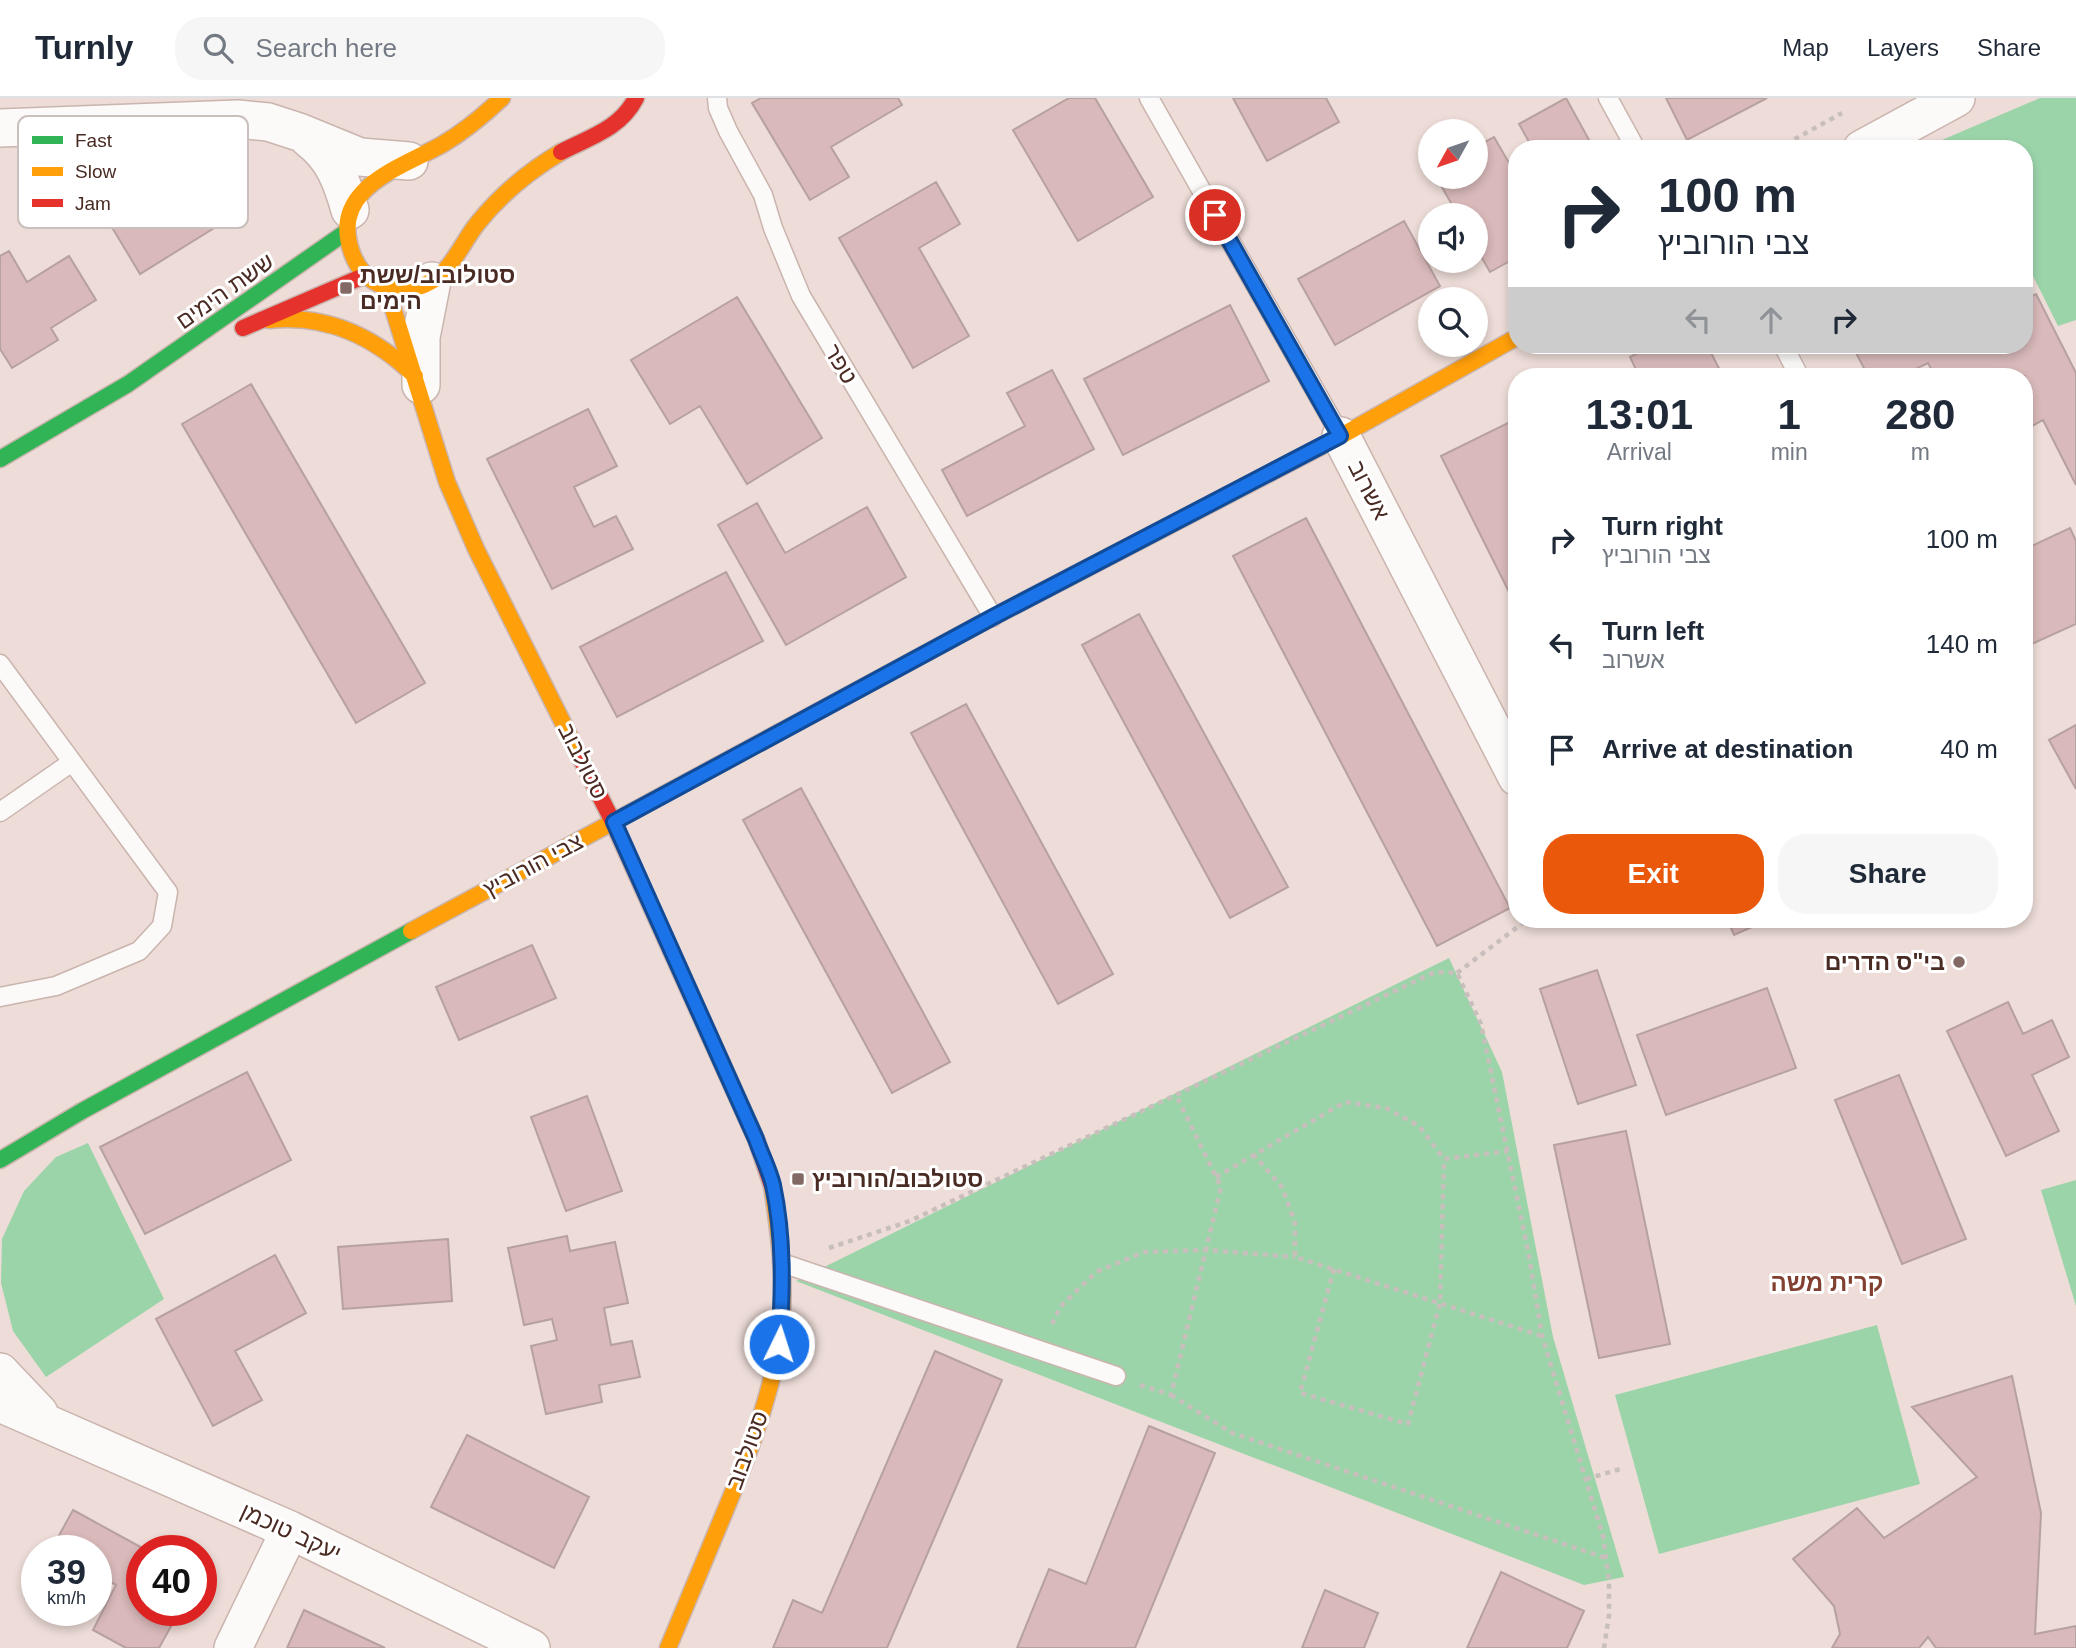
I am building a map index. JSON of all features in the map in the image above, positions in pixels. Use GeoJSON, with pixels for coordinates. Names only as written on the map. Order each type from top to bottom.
{"type":"FeatureCollection","features":[{"type":"Feature","properties":{"kind":"street","name":"ששת הימים"},"geometry":{"type":"LineString","coordinates":[[0,459],[128,384],[271,286],[348,221],[356,200],[373,182],[465,130],[502,98]]}},
{"type":"Feature","properties":{"kind":"street"},"geometry":{"type":"LineString","coordinates":[[299,132],[333,163],[341,179],[351,256],[375,282],[409,289],[432,282],[449,266],[461,244],[489,210],[520,181],[556,155],[619,123],[634,102],[649,98]]}},
{"type":"Feature","properties":{"kind":"street"},"geometry":{"type":"LineString","coordinates":[[1879,140],[1956,98]]}},
{"type":"Feature","properties":{"kind":"street"},"geometry":{"type":"LineString","coordinates":[[248,121],[268,122],[299,132],[360,157],[409,161]]}},
{"type":"Feature","properties":{"kind":"street"},"geometry":{"type":"LineString","coordinates":[[0,127],[18,126]]}},
{"type":"Feature","properties":{"kind":"street","name":"ששת הימים"},"geometry":{"type":"LineString","coordinates":[[128,384],[253,323],[366,275]]}},
{"type":"Feature","properties":{"kind":"street","name":"סטולבוב"},"geometry":{"type":"LineString","coordinates":[[418,385],[421,337],[432,282]]}},
{"type":"Feature","properties":{"kind":"street","name":"סטולבוב"},"geometry":{"type":"LineString","coordinates":[[386,286],[447,482],[476,549],[614,822],[756,1139],[772,1184],[782,1263],[779,1344],[746,1460],[668,1648]]}},
{"type":"Feature","properties":{"kind":"street"},"geometry":{"type":"LineString","coordinates":[[253,323],[295,318],[321,321],[382,346],[394,355],[418,385]]}},
{"type":"Feature","properties":{"kind":"street","name":"צבי הורוביץ"},"geometry":{"type":"LineString","coordinates":[[0,1160],[32,1139],[325,978],[993,617],[1340,436],[1508,342]]}},
{"type":"Feature","properties":{"kind":"street","name":"אשרוב"},"geometry":{"type":"LineString","coordinates":[[1340,436],[1508,760]]}},
{"type":"Feature","properties":{"kind":"street","name":"צבי הורוביץ"},"geometry":{"type":"LineString","coordinates":[[0,1180],[32,1139]]}},
{"type":"Feature","properties":{"kind":"street","name":"יעקב טוכמן"},"geometry":{"type":"LineString","coordinates":[[0,1372],[47,1422]]}},
{"type":"Feature","properties":{"kind":"street","name":"יעקב טוכמן"},"geometry":{"type":"LineString","coordinates":[[0,1402],[290,1530],[531,1648]]}},
{"type":"Feature","properties":{"kind":"street"},"geometry":{"type":"LineString","coordinates":[[233,1648],[290,1530]]}},
{"type":"Feature","properties":{"kind":"lane","name":"טפר"},"geometry":{"type":"LineString","coordinates":[[717,98],[718,108],[728,131],[763,195],[773,228],[801,296],[993,617]]}},
{"type":"Feature","properties":{"kind":"lane","name":"אשרוב"},"geometry":{"type":"LineString","coordinates":[[1149,98],[1340,436]]}},
{"type":"Feature","properties":{"kind":"lane"},"geometry":{"type":"LineString","coordinates":[[1608,98],[1631,140]]}},
{"type":"Feature","properties":{"kind":"lane"},"geometry":{"type":"LineString","coordinates":[[0,664],[168,892],[162,926],[139,951],[56,986],[0,997]]}},
{"type":"Feature","properties":{"kind":"lane"},"geometry":{"type":"LineString","coordinates":[[0,812],[72,762]]}},
{"type":"Feature","properties":{"kind":"lane"},"geometry":{"type":"LineString","coordinates":[[782,1263],[1116,1376]]}},
{"type":"Feature","properties":{"kind":"path"},"geometry":{"type":"LineString","coordinates":[[1794,140],[1847,111]]}},
{"type":"Feature","properties":{"kind":"path"},"geometry":{"type":"LineString","coordinates":[[781,1243],[828,1248],[910,1221],[1435,972],[1457,973],[1516,928]]}},
{"type":"Feature","properties":{"kind":"path"},"geometry":{"type":"LineString","coordinates":[[1457,973],[1481,1024],[1529,1256],[1542,1335],[1603,1536],[1609,1581],[1609,1615],[1604,1648]]}},
{"type":"Feature","properties":{"kind":"path"},"geometry":{"type":"LineString","coordinates":[[1171,1395],[1221,1187],[1176,1095]]}},
{"type":"Feature","properties":{"kind":"path"},"geometry":{"type":"LineString","coordinates":[[1216,1177],[1345,1102],[1386,1108],[1419,1126],[1444,1159],[1440,1303],[1408,1424],[1300,1393],[1334,1269]]}},
{"type":"Feature","properties":{"kind":"path"},"geometry":{"type":"LineString","coordinates":[[1444,1159],[1508,1152]]}},
{"type":"Feature","properties":{"kind":"path"},"geometry":{"type":"LineString","coordinates":[[1253,1154],[1282,1187],[1295,1223],[1295,1257]]}},
{"type":"Feature","properties":{"kind":"path"},"geometry":{"type":"LineString","coordinates":[[1040,1350],[1059,1307],[1096,1272],[1143,1252],[1206,1250],[1295,1257],[1542,1335]]}},
{"type":"Feature","properties":{"kind":"path"},"geometry":{"type":"LineString","coordinates":[[1116,1376],[1171,1395],[1232,1433],[1606,1558]]}},
{"type":"Feature","properties":{"kind":"path"},"geometry":{"type":"LineString","coordinates":[[1586,1479],[1624,1468]]}},
{"type":"Feature","properties":{"kind":"green space"},"geometry":{"type":"Polygon","coordinates":[[[2040,98],[2076,98],[2076,320],[2058,326],[2033,276],[2033,140],[1942,140],[2040,98]]]}},
{"type":"Feature","properties":{"kind":"green space"},"geometry":{"type":"Polygon","coordinates":[[[1449,958],[1502,1072],[1553,1337],[1624,1577],[1584,1585],[796,1281],[1449,958]]]}},
{"type":"Feature","properties":{"kind":"green space"},"geometry":{"type":"Polygon","coordinates":[[[88,1143],[164,1299],[46,1377],[13,1331],[1,1283],[2,1239],[24,1191],[56,1157],[88,1143]]]}},
{"type":"Feature","properties":{"kind":"green space"},"geometry":{"type":"Polygon","coordinates":[[[2076,1180],[2076,1306],[2041,1190],[2076,1180]]]}},
{"type":"Feature","properties":{"kind":"green space"},"geometry":{"type":"Polygon","coordinates":[[[1877,1325],[1920,1484],[1659,1554],[1615,1395],[1877,1325]]]}},
{"type":"Feature","properties":{"kind":"building"},"geometry":{"type":"Polygon","coordinates":[[[761,98],[898,98],[902,105],[831,147],[849,177],[810,200],[752,103],[761,98]]]}},
{"type":"Feature","properties":{"kind":"building"},"geometry":{"type":"Polygon","coordinates":[[[1069,98],[1095,98],[1153,197],[1078,241],[1013,130],[1069,98]]]}},
{"type":"Feature","properties":{"kind":"building"},"geometry":{"type":"Polygon","coordinates":[[[1233,98],[1326,98],[1339,122],[1267,161],[1233,98]]]}},
{"type":"Feature","properties":{"kind":"building"},"geometry":{"type":"Polygon","coordinates":[[[1566,98],[1589,140],[1528,140],[1519,124],[1566,98]]]}},
{"type":"Feature","properties":{"kind":"building"},"geometry":{"type":"Polygon","coordinates":[[[1666,98],[1767,98],[1687,140],[1666,98]]]}},
{"type":"Feature","properties":{"kind":"building"},"geometry":{"type":"Polygon","coordinates":[[[1494,137],[1508,161],[1508,262],[1490,272],[1488,269],[1488,203],[1451,203],[1443,189],[1488,189],[1488,140],[1494,137]]]}},
{"type":"Feature","properties":{"kind":"building"},"geometry":{"type":"Polygon","coordinates":[[[936,182],[960,224],[919,248],[969,336],[913,368],[839,238],[936,182]]]}},
{"type":"Feature","properties":{"kind":"building"},"geometry":{"type":"Polygon","coordinates":[[[1404,221],[1418,246],[1418,273],[1433,273],[1440,286],[1418,287],[1418,298],[1335,345],[1298,279],[1404,221]]]}},
{"type":"Feature","properties":{"kind":"building"},"geometry":{"type":"Polygon","coordinates":[[[112,228],[214,228],[140,274],[112,228]]]}},
{"type":"Feature","properties":{"kind":"building"},"geometry":{"type":"Polygon","coordinates":[[[9,251],[27,282],[69,256],[96,300],[51,328],[58,340],[12,368],[0,349],[0,256],[9,251]]]}},
{"type":"Feature","properties":{"kind":"building"},"geometry":{"type":"Polygon","coordinates":[[[2036,294],[2076,373],[2076,485],[2043,420],[2033,426],[2033,368],[1931,368],[1928,363],[1918,368],[1864,368],[1857,354],[2033,354],[2033,296],[2036,294]]]}},
{"type":"Feature","properties":{"kind":"building"},"geometry":{"type":"Polygon","coordinates":[[[737,297],[822,438],[747,484],[700,406],[670,424],[631,360],[737,297]]]}},
{"type":"Feature","properties":{"kind":"building"},"geometry":{"type":"Polygon","coordinates":[[[1230,305],[1269,381],[1123,455],[1084,379],[1230,305]]]}},
{"type":"Feature","properties":{"kind":"building"},"geometry":{"type":"Polygon","coordinates":[[[1636,354],[1712,354],[1719,368],[1635,368],[1630,357],[1636,354]]]}},
{"type":"Feature","properties":{"kind":"building"},"geometry":{"type":"Polygon","coordinates":[[[1052,370],[1094,449],[967,516],[942,470],[1025,426],[1007,393],[1052,370]]]}},
{"type":"Feature","properties":{"kind":"building"},"geometry":{"type":"Polygon","coordinates":[[[251,384],[425,683],[356,723],[182,424],[251,384]]]}},
{"type":"Feature","properties":{"kind":"building"},"geometry":{"type":"Polygon","coordinates":[[[588,409],[617,466],[574,487],[594,527],[616,516],[633,549],[552,589],[487,459],[588,409]]]}},
{"type":"Feature","properties":{"kind":"building"},"geometry":{"type":"Polygon","coordinates":[[[1508,423],[1508,590],[1441,456],[1508,423]]]}},
{"type":"Feature","properties":{"kind":"building"},"geometry":{"type":"Polygon","coordinates":[[[757,503],[785,553],[867,507],[906,577],[786,645],[718,525],[757,503]]]}},
{"type":"Feature","properties":{"kind":"building"},"geometry":{"type":"Polygon","coordinates":[[[1306,518],[1508,904],[1508,909],[1437,946],[1233,556],[1306,518]]]}},
{"type":"Feature","properties":{"kind":"building"},"geometry":{"type":"Polygon","coordinates":[[[2070,528],[2076,541],[2076,624],[2033,643],[2033,545],[2070,528]]]}},
{"type":"Feature","properties":{"kind":"building"},"geometry":{"type":"Polygon","coordinates":[[[726,572],[763,641],[617,717],[580,647],[726,572]]]}},
{"type":"Feature","properties":{"kind":"building"},"geometry":{"type":"Polygon","coordinates":[[[1139,614],[1288,887],[1230,918],[1082,645],[1139,614]]]}},
{"type":"Feature","properties":{"kind":"building"},"geometry":{"type":"Polygon","coordinates":[[[966,704],[1113,974],[1058,1004],[911,733],[966,704]]]}},
{"type":"Feature","properties":{"kind":"building"},"geometry":{"type":"Polygon","coordinates":[[[2076,725],[2076,789],[2049,740],[2076,725]]]}},
{"type":"Feature","properties":{"kind":"building"},"geometry":{"type":"Polygon","coordinates":[[[801,788],[950,1062],[892,1093],[743,820],[801,788]]]}},
{"type":"Feature","properties":{"kind":"building"},"geometry":{"type":"Polygon","coordinates":[[[1731,928],[1750,928],[1734,935],[1731,928]]]}},
{"type":"Feature","properties":{"kind":"building"},"geometry":{"type":"Polygon","coordinates":[[[532,945],[556,998],[459,1040],[436,987],[532,945]]]}},
{"type":"Feature","properties":{"kind":"building"},"geometry":{"type":"Polygon","coordinates":[[[1597,970],[1636,1085],[1578,1104],[1540,989],[1597,970]]]}},
{"type":"Feature","properties":{"kind":"building"},"geometry":{"type":"Polygon","coordinates":[[[1767,988],[1796,1068],[1666,1115],[1637,1035],[1767,988]]]}},
{"type":"Feature","properties":{"kind":"building"},"geometry":{"type":"Polygon","coordinates":[[[2008,1002],[2023,1034],[2052,1020],[2069,1057],[2032,1075],[2059,1131],[2006,1156],[1947,1031],[2008,1002]]]}},
{"type":"Feature","properties":{"kind":"building"},"geometry":{"type":"Polygon","coordinates":[[[247,1072],[291,1160],[145,1234],[100,1147],[247,1072]]]}},
{"type":"Feature","properties":{"kind":"building"},"geometry":{"type":"Polygon","coordinates":[[[1899,1075],[1966,1239],[1902,1264],[1835,1100],[1899,1075]]]}},
{"type":"Feature","properties":{"kind":"building"},"geometry":{"type":"Polygon","coordinates":[[[587,1096],[622,1191],[566,1211],[531,1117],[587,1096]]]}},
{"type":"Feature","properties":{"kind":"building"},"geometry":{"type":"Polygon","coordinates":[[[1626,1131],[1670,1344],[1599,1358],[1554,1145],[1626,1131]]]}},
{"type":"Feature","properties":{"kind":"building"},"geometry":{"type":"Polygon","coordinates":[[[567,1236],[570,1251],[615,1242],[628,1303],[604,1308],[611,1345],[632,1341],[640,1377],[599,1385],[602,1402],[546,1414],[531,1346],[557,1340],[552,1319],[524,1325],[508,1248],[567,1236]]]}},
{"type":"Feature","properties":{"kind":"building"},"geometry":{"type":"Polygon","coordinates":[[[448,1239],[452,1301],[343,1309],[338,1247],[448,1239]]]}},
{"type":"Feature","properties":{"kind":"building"},"geometry":{"type":"Polygon","coordinates":[[[275,1255],[306,1313],[235,1351],[262,1400],[213,1426],[156,1319],[275,1255]]]}},
{"type":"Feature","properties":{"kind":"building"},"geometry":{"type":"Polygon","coordinates":[[[935,1351],[1002,1380],[887,1648],[773,1648],[793,1600],[822,1613],[935,1351]]]}},
{"type":"Feature","properties":{"kind":"building"},"geometry":{"type":"Polygon","coordinates":[[[2012,1376],[2041,1513],[2035,1634],[2076,1626],[2076,1648],[1936,1648],[1928,1637],[1919,1648],[1832,1648],[1840,1634],[1834,1606],[1793,1559],[1857,1508],[1884,1538],[1977,1477],[1912,1407],[2012,1376]]]}},
{"type":"Feature","properties":{"kind":"building"},"geometry":{"type":"Polygon","coordinates":[[[1149,1426],[1215,1453],[1135,1648],[1017,1648],[1049,1569],[1086,1584],[1149,1426]]]}},
{"type":"Feature","properties":{"kind":"building"},"geometry":{"type":"Polygon","coordinates":[[[467,1435],[589,1497],[554,1568],[431,1507],[467,1435]]]}},
{"type":"Feature","properties":{"kind":"building"},"geometry":{"type":"Polygon","coordinates":[[[73,1510],[126,1539],[126,1626],[171,1626],[159,1648],[126,1648],[93,1630],[95,1626],[112,1626],[112,1593],[116,1585],[112,1583],[112,1535],[59,1535],[73,1510]]]}},
{"type":"Feature","properties":{"kind":"building"},"geometry":{"type":"Polygon","coordinates":[[[1501,1572],[1584,1611],[1567,1648],[1467,1648],[1501,1572]]]}},
{"type":"Feature","properties":{"kind":"building"},"geometry":{"type":"Polygon","coordinates":[[[1325,1590],[1378,1613],[1364,1648],[1302,1648],[1325,1590]]]}},
{"type":"Feature","properties":{"kind":"building"},"geometry":{"type":"Polygon","coordinates":[[[304,1610],[385,1648],[287,1648],[304,1610]]]}},
{"type":"Feature","properties":{"kind":"traffic: fast"},"geometry":{"type":"LineString","coordinates":[[0,459],[128,384],[346,232]]}},
{"type":"Feature","properties":{"kind":"traffic: fast"},"geometry":{"type":"LineString","coordinates":[[778,733],[993,617],[1272,472]]}},
{"type":"Feature","properties":{"kind":"traffic: fast"},"geometry":{"type":"LineString","coordinates":[[0,1160],[82,1111],[411,931]]}},
{"type":"Feature","properties":{"kind":"traffic: slow"},"geometry":{"type":"LineString","coordinates":[[502,98],[459,134],[389,172],[359,196],[350,212],[347,231],[354,259],[369,278],[384,286],[402,289],[419,287],[438,277],[495,203],[526,175],[561,152]]}},
{"type":"Feature","properties":{"kind":"traffic: slow"},"geometry":{"type":"LineString","coordinates":[[386,286],[447,482],[476,549],[581,759]]}},
{"type":"Feature","properties":{"kind":"traffic: slow"},"geometry":{"type":"LineString","coordinates":[[269,320],[311,321],[348,331],[383,350],[415,376]]}},
{"type":"Feature","properties":{"kind":"traffic: slow"},"geometry":{"type":"LineString","coordinates":[[1272,472],[1508,342]]}},
{"type":"Feature","properties":{"kind":"traffic: slow"},"geometry":{"type":"LineString","coordinates":[[411,931],[778,733]]}},
{"type":"Feature","properties":{"kind":"traffic: slow"},"geometry":{"type":"LineString","coordinates":[[668,1648],[748,1453],[775,1366],[781,1324],[782,1285],[772,1186]]}},
{"type":"Feature","properties":{"kind":"traffic: jam"},"geometry":{"type":"LineString","coordinates":[[561,152],[613,125],[636,98]]}},
{"type":"Feature","properties":{"kind":"traffic: jam"},"geometry":{"type":"LineString","coordinates":[[243,328],[366,275]]}},
{"type":"Feature","properties":{"kind":"traffic: jam"},"geometry":{"type":"LineString","coordinates":[[581,759],[613,822],[756,1139],[772,1186]]}},
{"type":"Feature","properties":{"kind":"place","name":"סטולובוב/ששת הימים"},"geometry":{"type":"Point","coordinates":[346,288]}},
{"type":"Feature","properties":{"kind":"place","name":"בי\"ס הדרים"},"geometry":{"type":"Point","coordinates":[1959,962]}},
{"type":"Feature","properties":{"kind":"place","name":"סטולבוב/הורוביץ"},"geometry":{"type":"Point","coordinates":[798,1179]}},
{"type":"Feature","properties":{"kind":"district","name":"קרית משה"},"geometry":{"type":"Point","coordinates":[1827,1283]}},
{"type":"Feature","properties":{"kind":"route"},"geometry":{"type":"LineString","coordinates":[[779,1344],[782,1263],[772,1184],[756,1139],[614,822],[993,617],[1340,436],[1215,215]]}}]}
